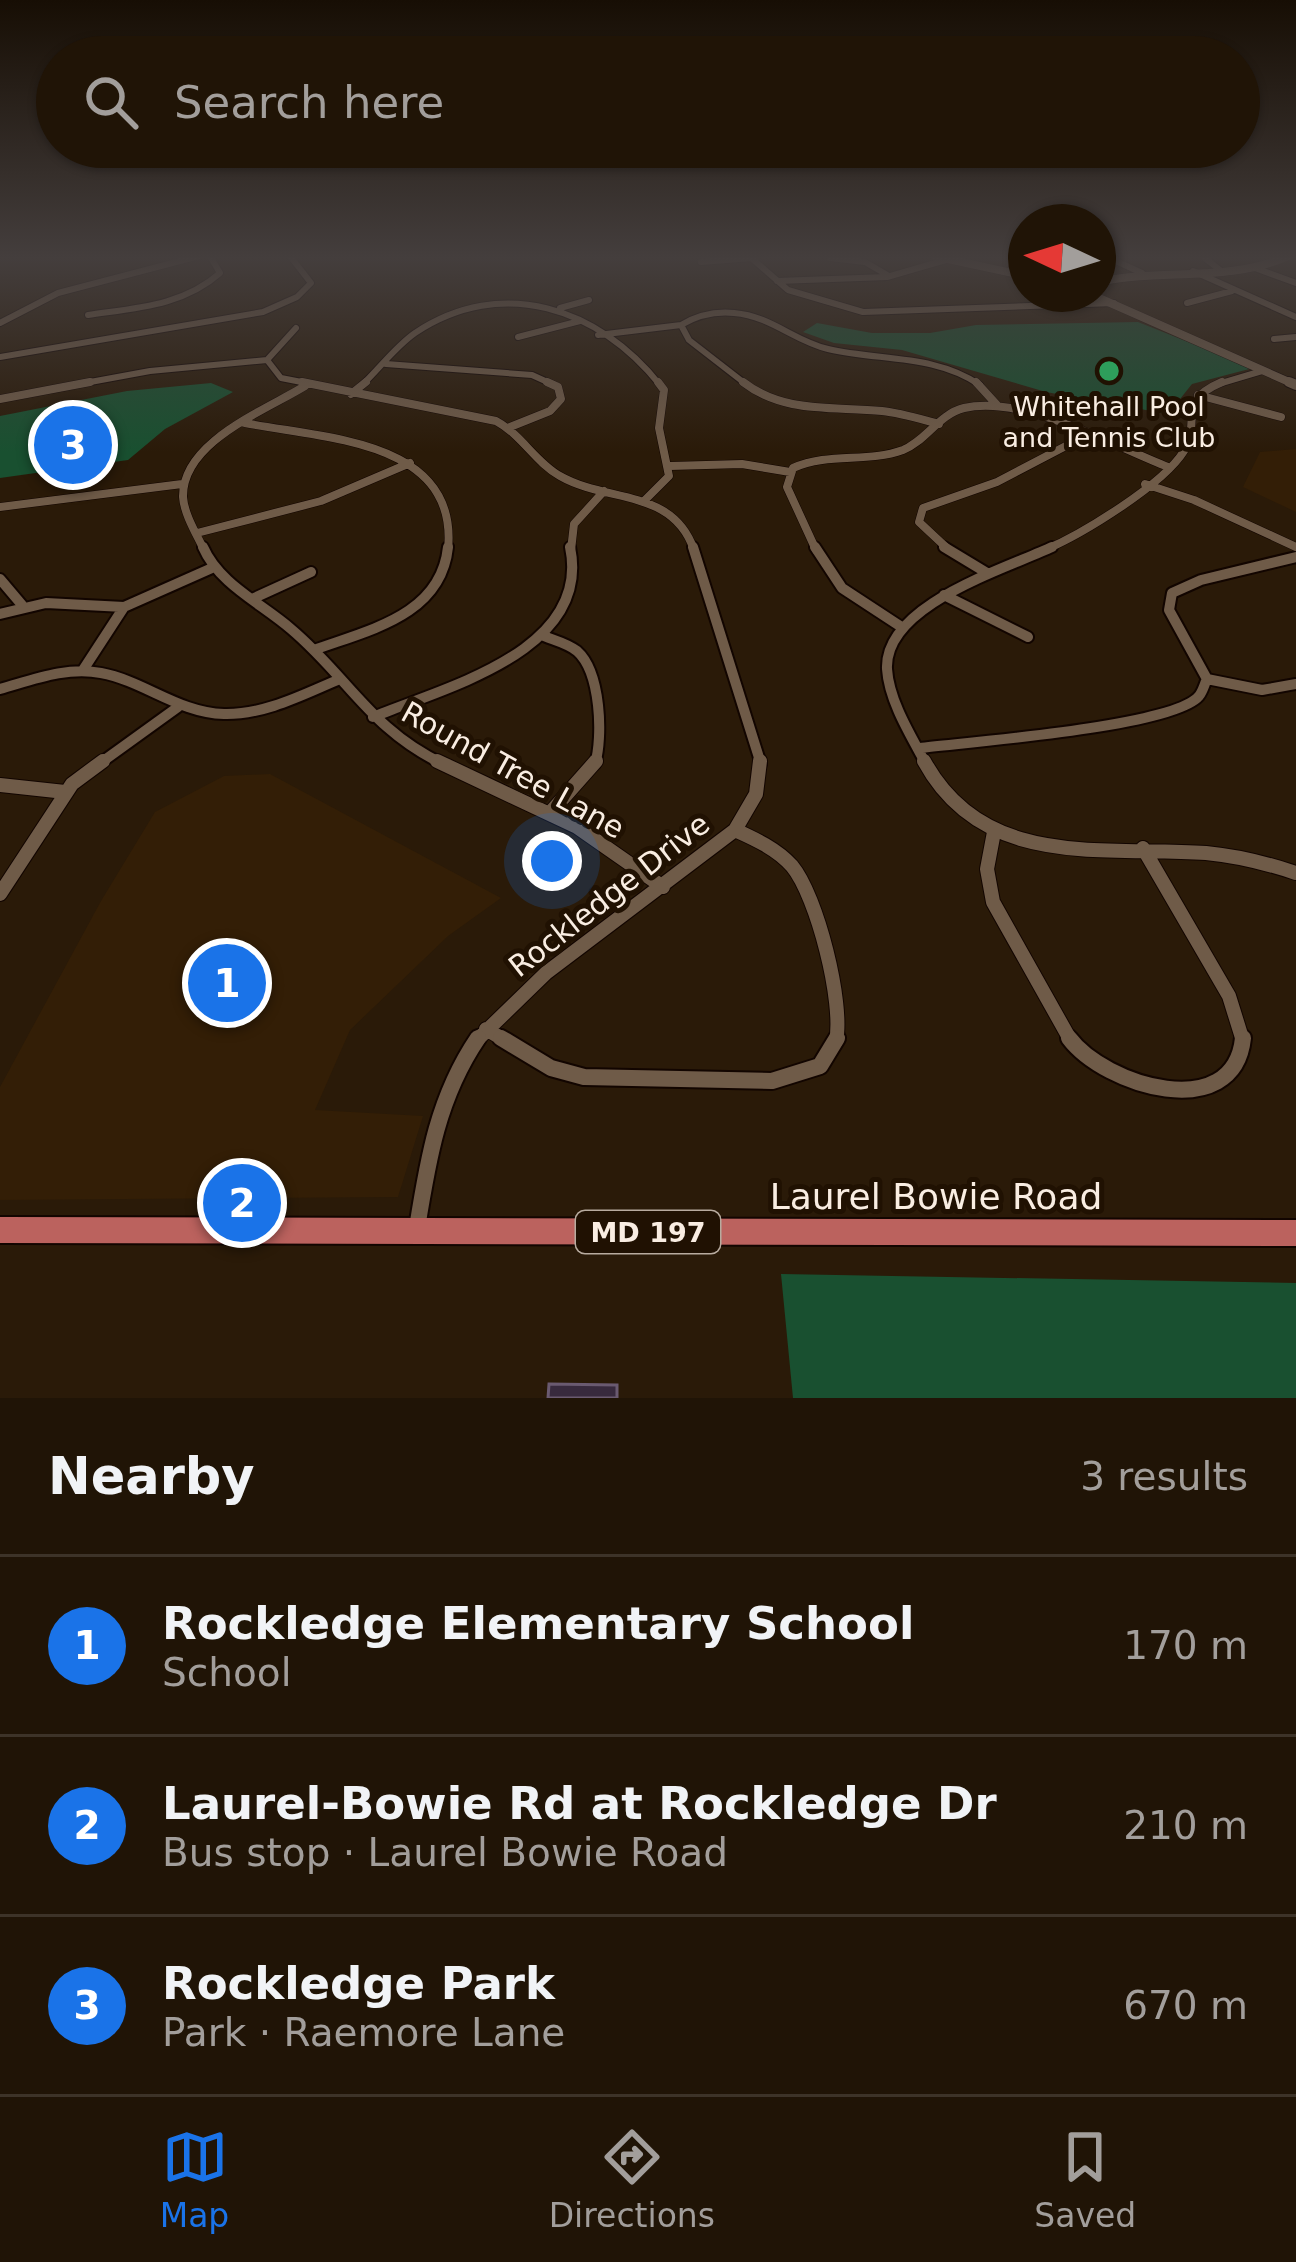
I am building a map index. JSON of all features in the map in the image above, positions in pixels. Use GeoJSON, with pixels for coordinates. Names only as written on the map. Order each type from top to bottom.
{"type":"FeatureCollection","features":[{"type":"Feature","properties":{"kind":"main road","name":"Laurel Bowie Road"},"geometry":{"type":"LineString","coordinates":[[0,1230],[1296,1233]]}},
{"type":"Feature","properties":{"kind":"street"},"geometry":{"type":"LineString","coordinates":[[0,357],[214,321]]}},
{"type":"Feature","properties":{"kind":"street"},"geometry":{"type":"LineString","coordinates":[[351,394],[412,335],[438,321]]}},
{"type":"Feature","properties":{"kind":"street"},"geometry":{"type":"LineString","coordinates":[[518,337],[579,321]]}},
{"type":"Feature","properties":{"kind":"street"},"geometry":{"type":"LineString","coordinates":[[580,321],[663,386],[659,428],[670,466],[664,485],[644,501]]}},
{"type":"Feature","properties":{"kind":"street"},"geometry":{"type":"LineString","coordinates":[[598,335],[686,321]]}},
{"type":"Feature","properties":{"kind":"street"},"geometry":{"type":"LineString","coordinates":[[768,321],[821,347],[895,357],[973,380],[987,387],[997,405]]}},
{"type":"Feature","properties":{"kind":"street"},"geometry":{"type":"LineString","coordinates":[[1154,321],[1296,385]]}},
{"type":"Feature","properties":{"kind":"street"},"geometry":{"type":"LineString","coordinates":[[681,325],[688,340],[763,398],[800,407],[886,411],[939,424]]}},
{"type":"Feature","properties":{"kind":"street"},"geometry":{"type":"LineString","coordinates":[[0,399],[150,371],[266,360],[296,328]]}},
{"type":"Feature","properties":{"kind":"street"},"geometry":{"type":"LineString","coordinates":[[1274,338],[1296,337]]}},
{"type":"Feature","properties":{"kind":"street"},"geometry":{"type":"LineString","coordinates":[[266,360],[276,375],[305,386],[462,412],[510,427],[554,409],[561,397],[558,387],[532,375],[386,364]]}},
{"type":"Feature","properties":{"kind":"street"},"geometry":{"type":"LineString","coordinates":[[1262,371],[1198,394],[1191,405],[1186,449],[1076,536],[987,573],[944,596],[903,628],[888,652],[886,671],[946,796],[994,832],[1058,846],[1244,854],[1296,873]]}},
{"type":"Feature","properties":{"kind":"street"},"geometry":{"type":"LineString","coordinates":[[0,507],[182,484],[200,453],[305,386]]}},
{"type":"Feature","properties":{"kind":"street"},"geometry":{"type":"LineString","coordinates":[[1198,394],[1281,417]]}},
{"type":"Feature","properties":{"kind":"street"},"geometry":{"type":"LineString","coordinates":[[670,466],[742,464],[790,472],[824,456],[901,450],[959,409],[997,405],[1168,467]]}},
{"type":"Feature","properties":{"kind":"street"},"geometry":{"type":"LineString","coordinates":[[243,422],[410,464],[431,483],[449,516],[449,558],[442,583],[409,612],[314,650]]}},
{"type":"Feature","properties":{"kind":"street","name":"Rockledge Drive"},"geometry":{"type":"LineString","coordinates":[[416,1231],[450,1084],[486,1029],[735,830],[756,799],[760,753],[688,533],[672,516],[644,501],[550,471],[510,427]]}},
{"type":"Feature","properties":{"kind":"street"},"geometry":{"type":"LineString","coordinates":[[987,573],[926,535],[919,522],[922,508],[997,482],[1084,436]]}},
{"type":"Feature","properties":{"kind":"street"},"geometry":{"type":"LineString","coordinates":[[197,533],[321,501],[410,464]]}},
{"type":"Feature","properties":{"kind":"street"},"geometry":{"type":"LineString","coordinates":[[790,472],[789,493],[836,585],[864,610],[903,628]]}},
{"type":"Feature","properties":{"kind":"street","name":"Round Tree Lane"},"geometry":{"type":"LineString","coordinates":[[182,484],[183,502],[212,568],[314,650],[373,717],[421,754],[550,813],[663,887]]}},
{"type":"Feature","properties":{"kind":"street"},"geometry":{"type":"LineString","coordinates":[[1145,484],[1194,500],[1296,547]]}},
{"type":"Feature","properties":{"kind":"street"},"geometry":{"type":"LineString","coordinates":[[373,717],[500,661],[541,635],[564,611],[571,593],[567,536],[571,521],[604,490]]}},
{"type":"Feature","properties":{"kind":"street"},"geometry":{"type":"LineString","coordinates":[[1207,679],[1169,610],[1172,593],[1187,584],[1276,567],[1296,557]]}},
{"type":"Feature","properties":{"kind":"street"},"geometry":{"type":"LineString","coordinates":[[0,614],[22,604],[78,601],[124,607],[212,568]]}},
{"type":"Feature","properties":{"kind":"street"},"geometry":{"type":"LineString","coordinates":[[252,599],[311,572]]}},
{"type":"Feature","properties":{"kind":"street"},"geometry":{"type":"LineString","coordinates":[[0,579],[22,604]]}},
{"type":"Feature","properties":{"kind":"street"},"geometry":{"type":"LineString","coordinates":[[944,596],[1028,637]]}},
{"type":"Feature","properties":{"kind":"street"},"geometry":{"type":"LineString","coordinates":[[83,670],[124,607]]}},
{"type":"Feature","properties":{"kind":"street"},"geometry":{"type":"LineString","coordinates":[[541,635],[584,659],[599,741],[597,760],[587,776],[550,813]]}},
{"type":"Feature","properties":{"kind":"street"},"geometry":{"type":"LineString","coordinates":[[0,689],[83,670],[120,680],[178,707],[215,714],[244,712],[340,680]]}},
{"type":"Feature","properties":{"kind":"street"},"geometry":{"type":"LineString","coordinates":[[920,748],[1084,729],[1176,710],[1198,698],[1207,679]]}},
{"type":"Feature","properties":{"kind":"street"},"geometry":{"type":"LineString","coordinates":[[1207,679],[1262,689],[1296,684]]}},
{"type":"Feature","properties":{"kind":"street"},"geometry":{"type":"LineString","coordinates":[[0,894],[65,792],[178,707]]}},
{"type":"Feature","properties":{"kind":"street"},"geometry":{"type":"LineString","coordinates":[[0,785],[65,792]]}},
{"type":"Feature","properties":{"kind":"street"},"geometry":{"type":"LineString","coordinates":[[486,1029],[551,1068],[584,1077],[772,1081],[798,1078],[815,1068],[837,1045],[842,1026],[808,900],[798,873],[786,860],[735,830]]}},
{"type":"Feature","properties":{"kind":"street"},"geometry":{"type":"LineString","coordinates":[[994,832],[984,857],[990,896],[1063,1035],[1106,1075],[1148,1088],[1184,1090],[1228,1070],[1240,1056],[1243,1037],[1232,1004],[1143,848]]}},
{"type":"Feature","properties":{"kind":"shaded area"},"geometry":{"type":"Polygon","coordinates":[[[1296,449],[1296,512],[1243,487],[1260,452],[1296,449]]]}},
{"type":"Feature","properties":{"kind":"shaded area"},"geometry":{"type":"Polygon","coordinates":[[[270,774],[501,898],[448,936],[350,1030],[315,1110],[423,1116],[398,1197],[0,1200],[0,1087],[155,812],[224,776],[270,774]]]}},
{"type":"Feature","properties":{"kind":"green space","name":"Whitehall Pool and Tennis Club"},"geometry":{"type":"Polygon","coordinates":[[[1138,322],[1253,368],[1192,384],[1168,414],[1046,392],[902,350],[834,343],[803,332],[817,323],[872,333],[930,333],[976,325],[1138,322]]]}},
{"type":"Feature","properties":{"kind":"green space"},"geometry":{"type":"Polygon","coordinates":[[[211,383],[233,392],[165,429],[128,460],[0,478],[0,416],[127,391],[211,383]]]}},
{"type":"Feature","properties":{"kind":"green space"},"geometry":{"type":"Polygon","coordinates":[[[781,1274],[1296,1283],[1296,1398],[793,1398],[781,1274]]]}},
{"type":"Feature","properties":{"kind":"building"},"geometry":{"type":"Polygon","coordinates":[[[549,1384],[617,1385],[617,1398],[548,1398],[549,1384]]]}},
{"type":"Feature","properties":{"kind":"place","name":"Whitehall Pool and Tennis Club"},"geometry":{"type":"Point","coordinates":[1109,371]}},
{"type":"Feature","properties":{"kind":"place","name":"Rockledge Park"},"geometry":{"type":"Point","coordinates":[73,445]}},
{"type":"Feature","properties":{"kind":"place","name":"Rockledge Elementary School"},"geometry":{"type":"Point","coordinates":[227,983]}},
{"type":"Feature","properties":{"kind":"place","name":"Laurel-Bowie Rd at Rockledge Dr"},"geometry":{"type":"Point","coordinates":[242,1203]}}]}
